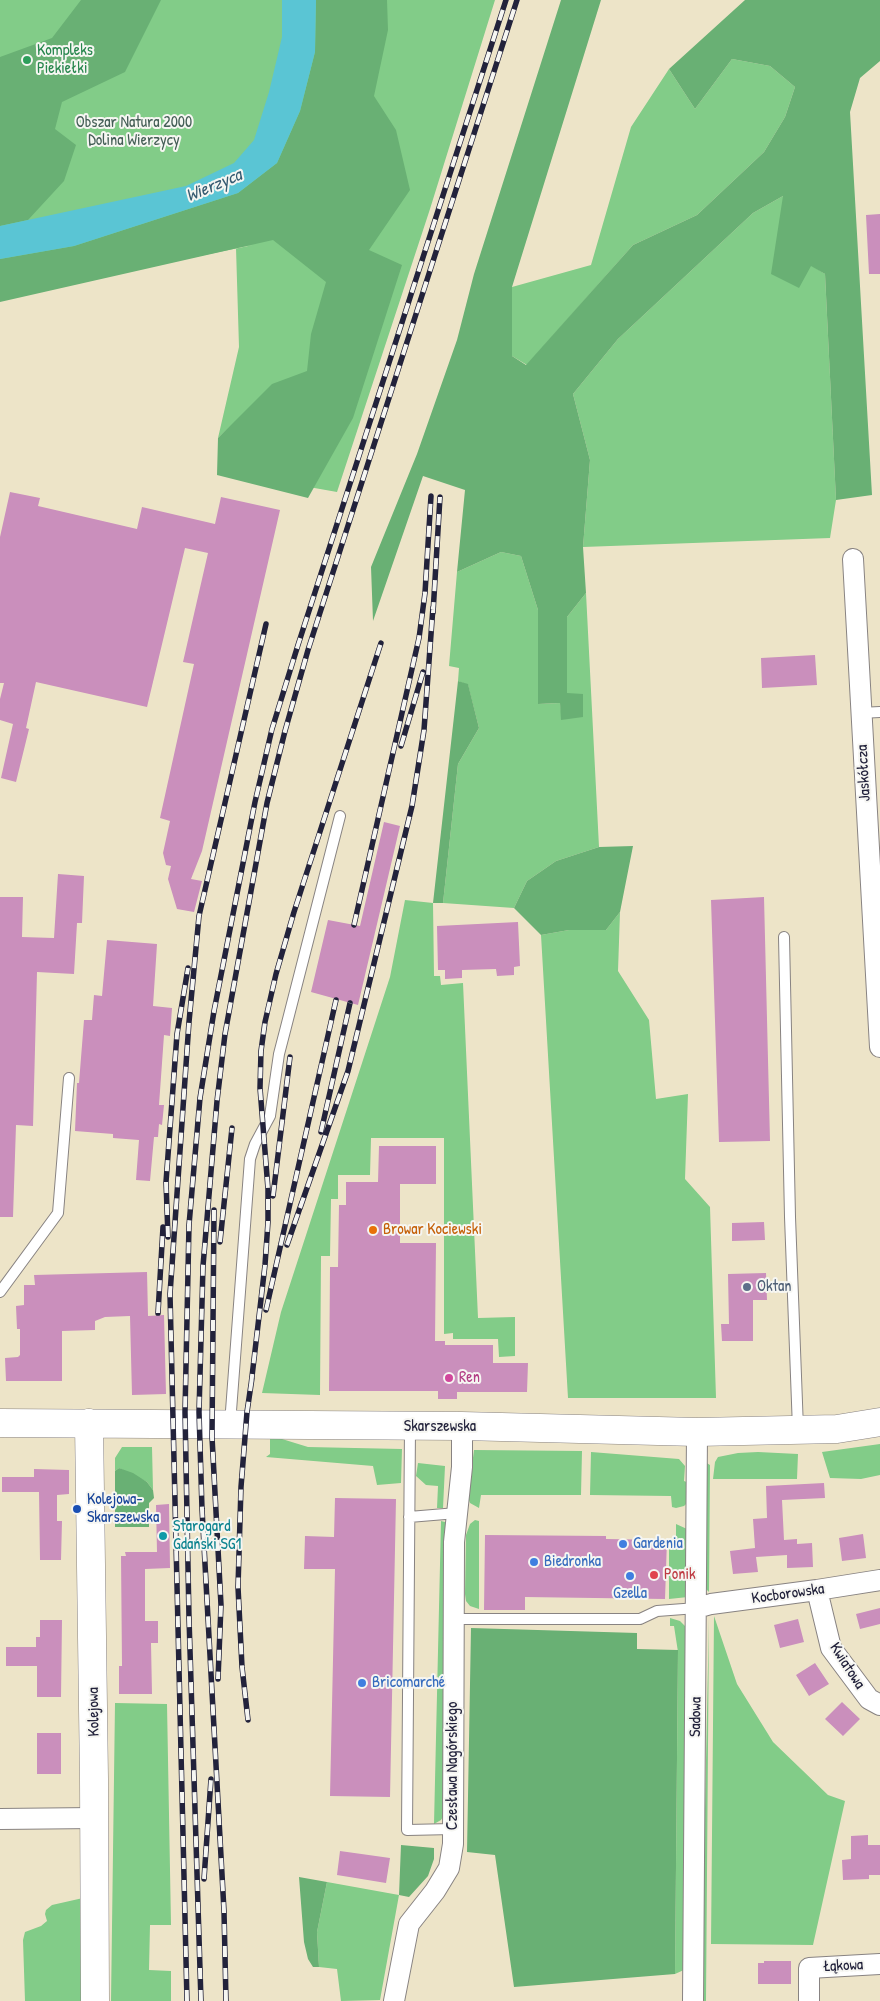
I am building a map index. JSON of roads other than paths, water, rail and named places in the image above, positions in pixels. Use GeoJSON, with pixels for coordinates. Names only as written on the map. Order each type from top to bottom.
{"type":"FeatureCollection","features":[{"type":"Feature","properties":{"kind":"main road","name":"Skarszewska"},"geometry":{"type":"LineString","coordinates":[[0,1424],[462,1426],[697,1432],[837,1430],[880,1422]]}},
{"type":"Feature","properties":{"kind":"main road","name":"Kolejowa"},"geometry":{"type":"LineString","coordinates":[[89,1423],[95,2001]]}},
{"type":"Feature","properties":{"kind":"street","name":"Jaskółcza"},"geometry":{"type":"LineString","coordinates":[[853,559],[870,712],[880,1047]]}},
{"type":"Feature","properties":{"kind":"street","name":"Czesława Nagórskiego"},"geometry":{"type":"LineString","coordinates":[[394,2001],[409,1924],[435,1891],[449,1868],[454,1844],[454,1542],[462,1467],[462,1426]]}},
{"type":"Feature","properties":{"kind":"street","name":"Sadowa"},"geometry":{"type":"LineString","coordinates":[[694,2001],[697,1432]]}},
{"type":"Feature","properties":{"kind":"street","name":"Kocborowska"},"geometry":{"type":"LineString","coordinates":[[697,1608],[711,1604],[880,1580]]}},
{"type":"Feature","properties":{"kind":"street","name":"Kwiatowa"},"geometry":{"type":"LineString","coordinates":[[817,1590],[832,1648],[869,1699],[880,1705]]}},
{"type":"Feature","properties":{"kind":"street"},"geometry":{"type":"LineString","coordinates":[[0,1819],[94,1818]]}},
{"type":"Feature","properties":{"kind":"street","name":"Łąkowa"},"geometry":{"type":"LineString","coordinates":[[809,2001],[809,1968],[880,1964]]}},
{"type":"Feature","properties":{"kind":"lane"},"geometry":{"type":"LineString","coordinates":[[230,1425],[250,1159],[255,1144],[270,1116],[279,1054],[340,816]]}},
{"type":"Feature","properties":{"kind":"lane"},"geometry":{"type":"LineString","coordinates":[[784,937],[790,1217],[798,1430]]}},
{"type":"Feature","properties":{"kind":"lane"},"geometry":{"type":"LineString","coordinates":[[0,1292],[58,1213],[69,1078]]}},
{"type":"Feature","properties":{"kind":"lane"},"geometry":{"type":"LineString","coordinates":[[410,1426],[407,1830],[453,1829]]}},
{"type":"Feature","properties":{"kind":"lane"},"geometry":{"type":"LineString","coordinates":[[409,1517],[457,1513]]}},
{"type":"Feature","properties":{"kind":"lane"},"geometry":{"type":"LineString","coordinates":[[453,1619],[640,1618],[657,1611],[697,1608]]}},
{"type":"Feature","properties":{"kind":"water","name":"Wierzyca"},"geometry":{"type":"Polygon","coordinates":[[[282,0],[316,0],[315,52],[300,111],[277,163],[238,193],[74,246],[0,259],[0,226],[186,186],[234,163],[254,140],[269,92],[282,37],[282,0]]]}},
{"type":"Feature","properties":{"kind":"railway"},"geometry":{"type":"LineString","coordinates":[[201,2001],[189,1618],[185,1412],[189,1225],[200,1098],[214,1011],[255,802],[272,729],[506,0]]}},
{"type":"Feature","properties":{"kind":"railway"},"geometry":{"type":"LineString","coordinates":[[226,2001],[224,1911],[202,1509],[199,1412],[203,1266],[217,1101],[225,1034],[267,803],[285,731],[308,650],[517,0]]}},
{"type":"Feature","properties":{"kind":"railway"},"geometry":{"type":"LineString","coordinates":[[354,925],[419,638],[425,593],[431,496]]}},
{"type":"Feature","properties":{"kind":"railway"},"geometry":{"type":"LineString","coordinates":[[433,613],[440,497]]}},
{"type":"Feature","properties":{"kind":"railway"},"geometry":{"type":"LineString","coordinates":[[300,1208],[348,1071],[412,806],[424,730],[433,607]]}},
{"type":"Feature","properties":{"kind":"railway"},"geometry":{"type":"LineString","coordinates":[[187,2001],[170,1294],[189,1022],[199,916],[266,624]]}},
{"type":"Feature","properties":{"kind":"railway"},"geometry":{"type":"LineString","coordinates":[[251,1385],[268,1222],[268,1189],[260,1088],[261,1051],[265,1022],[276,974],[294,912],[381,643]]}},
{"type":"Feature","properties":{"kind":"railway"},"geometry":{"type":"LineString","coordinates":[[401,746],[423,672]]}},
{"type":"Feature","properties":{"kind":"railway"},"geometry":{"type":"LineString","coordinates":[[168,1237],[166,1182],[177,1034],[188,968]]}},
{"type":"Feature","properties":{"kind":"railway"},"geometry":{"type":"LineString","coordinates":[[266,1310],[336,1000]]}},
{"type":"Feature","properties":{"kind":"railway"},"geometry":{"type":"LineString","coordinates":[[321,1132],[350,1003]]}},
{"type":"Feature","properties":{"kind":"railway"},"geometry":{"type":"LineString","coordinates":[[273,1196],[290,1057]]}},
{"type":"Feature","properties":{"kind":"railway"},"geometry":{"type":"LineString","coordinates":[[220,1242],[232,1128]]}},
{"type":"Feature","properties":{"kind":"railway"},"geometry":{"type":"LineString","coordinates":[[287,1245],[302,1202]]}},
{"type":"Feature","properties":{"kind":"railway"},"geometry":{"type":"LineString","coordinates":[[214,1210],[212,1437],[221,1605],[218,1679]]}},
{"type":"Feature","properties":{"kind":"railway"},"geometry":{"type":"LineString","coordinates":[[158,1313],[163,1227]]}},
{"type":"Feature","properties":{"kind":"railway"},"geometry":{"type":"LineString","coordinates":[[248,1720],[242,1667],[238,1587],[241,1487],[247,1412],[252,1378]]}},
{"type":"Feature","properties":{"kind":"railway"},"geometry":{"type":"LineString","coordinates":[[204,1879],[211,1779]]}},
{"type":"Feature","properties":{"kind":"place","name":"Kompleks Piekiełki"},"geometry":{"type":"Point","coordinates":[27,60]}},
{"type":"Feature","properties":{"kind":"place","name":"Browar Kociewski"},"geometry":{"type":"Point","coordinates":[373,1230]}},
{"type":"Feature","properties":{"kind":"place","name":"Oktan"},"geometry":{"type":"Point","coordinates":[747,1287]}},
{"type":"Feature","properties":{"kind":"place","name":"Ren"},"geometry":{"type":"Point","coordinates":[449,1378]}},
{"type":"Feature","properties":{"kind":"place","name":"Kolejowa- Skarszewska"},"geometry":{"type":"Point","coordinates":[77,1509]}},
{"type":"Feature","properties":{"kind":"place","name":"Starogard Gdański SG1"},"geometry":{"type":"Point","coordinates":[163,1536]}},
{"type":"Feature","properties":{"kind":"place","name":"Gardenia"},"geometry":{"type":"Point","coordinates":[623,1544]}},
{"type":"Feature","properties":{"kind":"place","name":"Biedronka"},"geometry":{"type":"Point","coordinates":[534,1562]}},
{"type":"Feature","properties":{"kind":"place","name":"Ponik"},"geometry":{"type":"Point","coordinates":[654,1575]}},
{"type":"Feature","properties":{"kind":"place","name":"Gzella"},"geometry":{"type":"Point","coordinates":[630,1576]}},
{"type":"Feature","properties":{"kind":"place","name":"Bricomarché"},"geometry":{"type":"Point","coordinates":[362,1683]}},
{"type":"Feature","properties":{"kind":"park label","name":"Obszar Natura 2000 Dolina Wierzycy"},"geometry":{"type":"Point","coordinates":[134,132]}}]}
